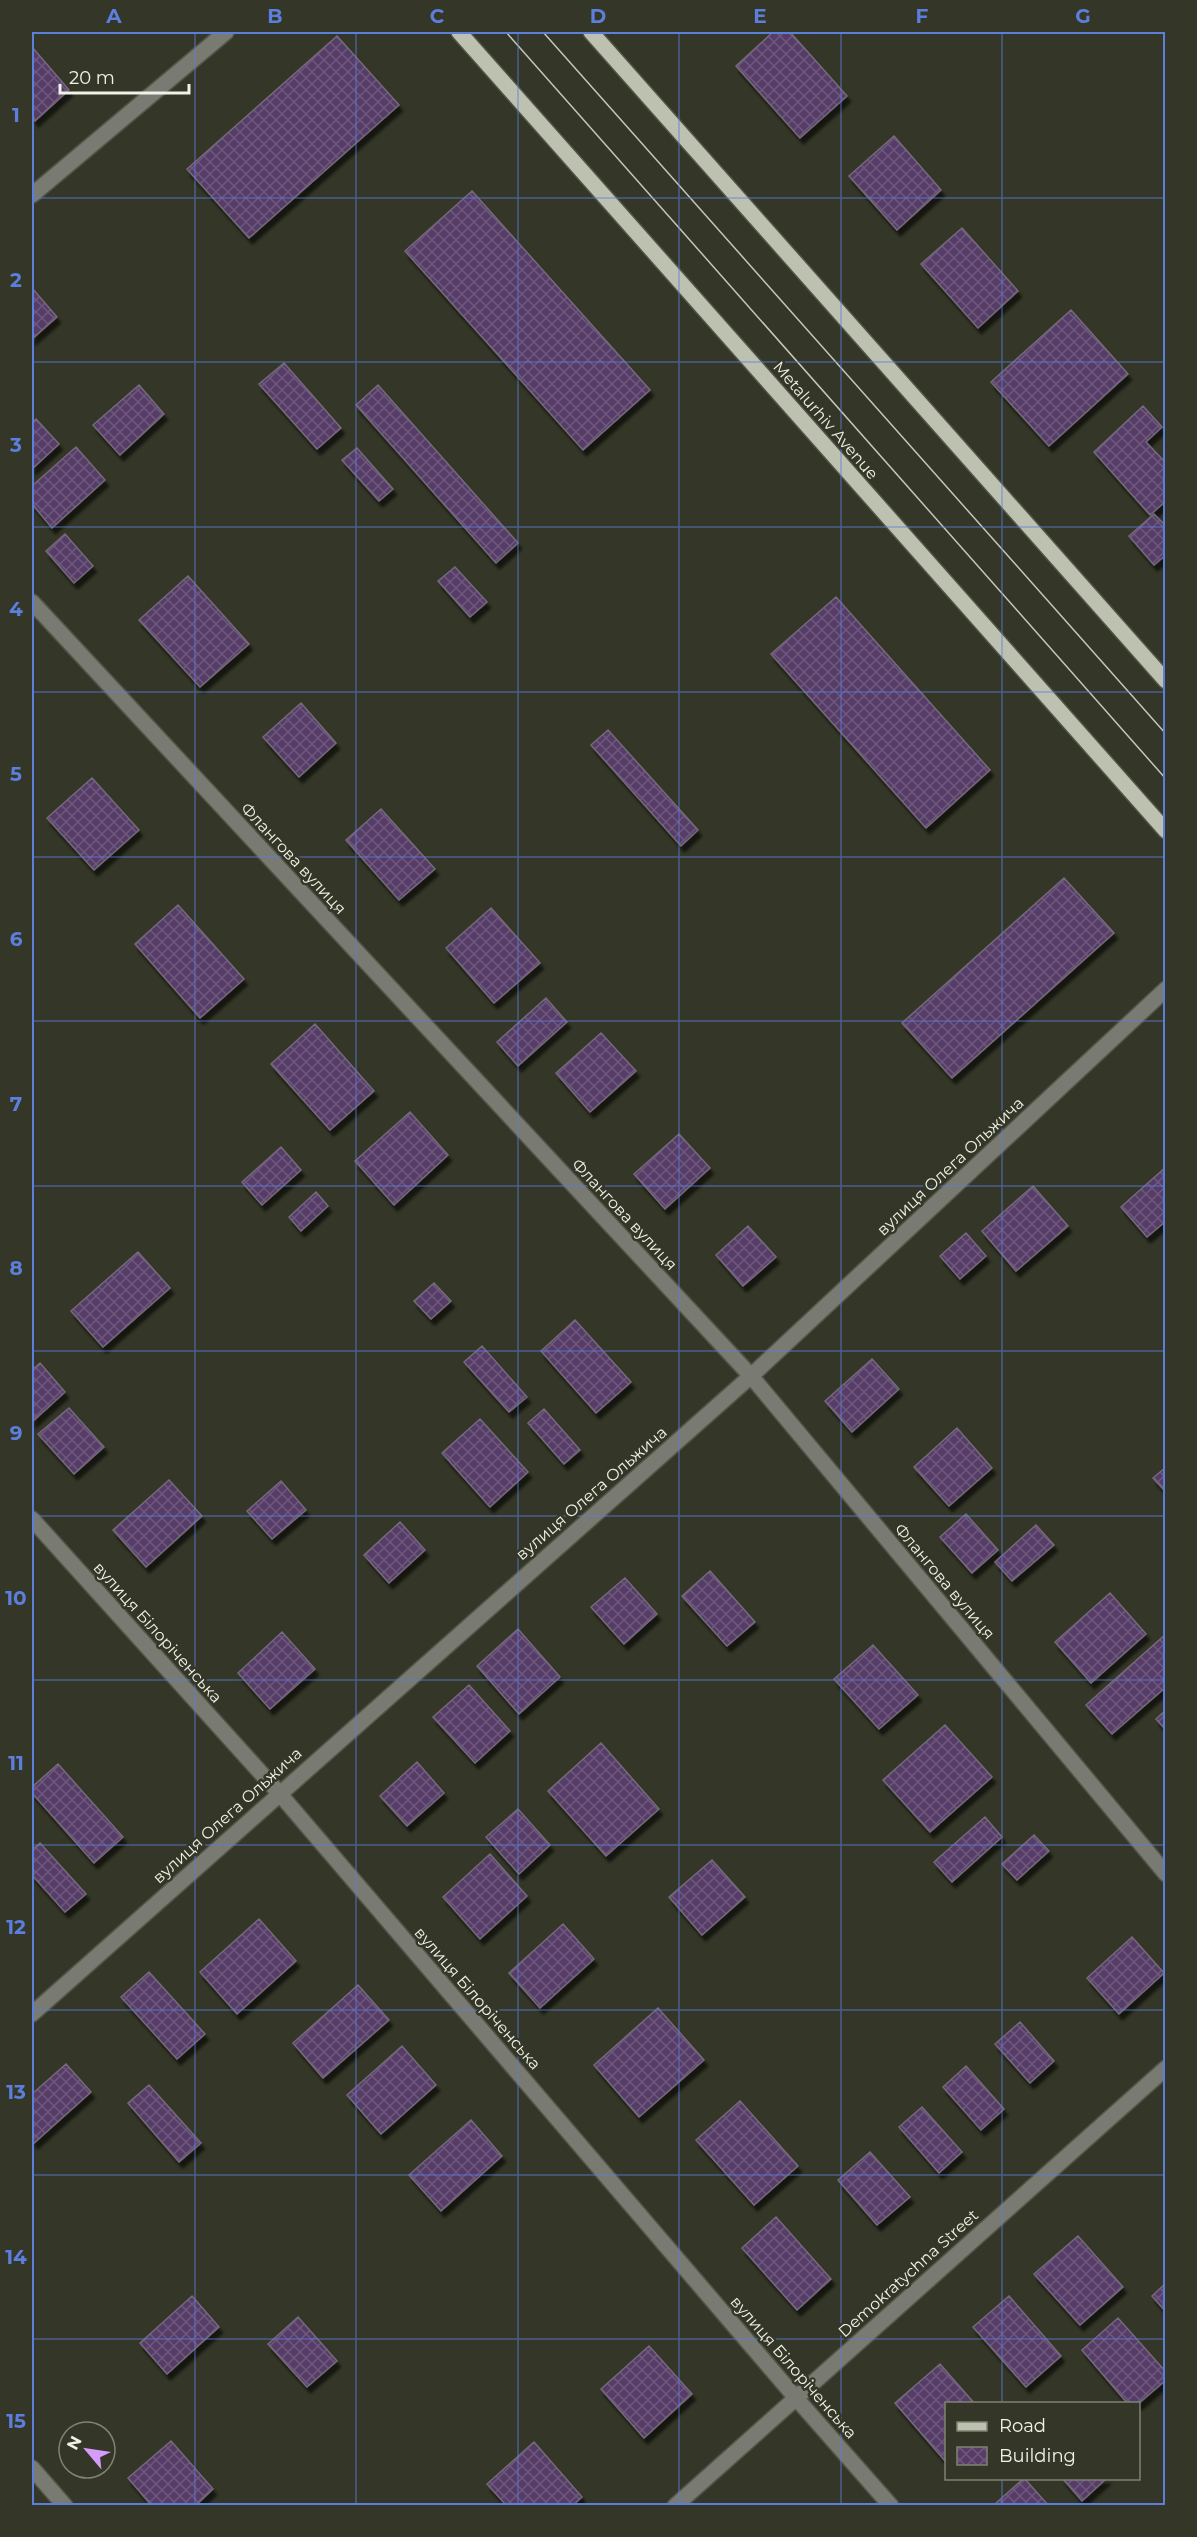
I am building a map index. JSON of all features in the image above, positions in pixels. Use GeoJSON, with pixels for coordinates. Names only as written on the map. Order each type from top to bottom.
{"type":"FeatureCollection","features":[{"type":"Feature","properties":{"kind":"main road","name":"Metalurhiv Avenue"},"geometry":{"type":"LineString","coordinates":[[459,32],[1166,831]]}},
{"type":"Feature","properties":{"kind":"main road"},"geometry":{"type":"LineString","coordinates":[[591,32],[1166,681]]}},
{"type":"Feature","properties":{"kind":"street"},"geometry":{"type":"LineString","coordinates":[[32,195],[226,32]]}},
{"type":"Feature","properties":{"kind":"street","name":"Флангова вулиця"},"geometry":{"type":"LineString","coordinates":[[32,602],[751,1376],[1166,1874]]}},
{"type":"Feature","properties":{"kind":"street","name":"вулиця Олега Ольжича"},"geometry":{"type":"LineString","coordinates":[[32,2013],[751,1376],[1166,989]]}},
{"type":"Feature","properties":{"kind":"street","name":"вулиця Білоріченська"},"geometry":{"type":"LineString","coordinates":[[32,1519],[279,1793],[796,2398],[891,2505]]}},
{"type":"Feature","properties":{"kind":"street","name":"Demokratychna Street"},"geometry":{"type":"LineString","coordinates":[[675,2505],[1166,2068]]}},
{"type":"Feature","properties":{"kind":"street"},"geometry":{"type":"LineString","coordinates":[[32,2469],[65,2505]]}},
{"type":"Feature","properties":{"kind":"building"},"geometry":{"type":"Polygon","coordinates":[[[773,32],[790,32],[847,96],[800,138],[736,66],[773,32]]]}},
{"type":"Feature","properties":{"kind":"building"},"geometry":{"type":"Polygon","coordinates":[[[337,36],[399,105],[249,238],[187,169],[337,36]]]}},
{"type":"Feature","properties":{"kind":"building"},"geometry":{"type":"Polygon","coordinates":[[[32,47],[69,90],[35,121],[32,117],[32,47]]]}},
{"type":"Feature","properties":{"kind":"building"},"geometry":{"type":"Polygon","coordinates":[[[894,136],[941,190],[897,230],[849,176],[894,136]]]}},
{"type":"Feature","properties":{"kind":"building"},"geometry":{"type":"Polygon","coordinates":[[[472,191],[650,390],[583,450],[405,251],[472,191]]]}},
{"type":"Feature","properties":{"kind":"building"},"geometry":{"type":"Polygon","coordinates":[[[962,228],[1018,291],[978,328],[921,264],[962,228]]]}},
{"type":"Feature","properties":{"kind":"building"},"geometry":{"type":"Polygon","coordinates":[[[32,288],[57,317],[32,339],[32,288]]]}},
{"type":"Feature","properties":{"kind":"building"},"geometry":{"type":"Polygon","coordinates":[[[1071,310],[1128,374],[1049,446],[991,382],[1071,310]]]}},
{"type":"Feature","properties":{"kind":"building"},"geometry":{"type":"Polygon","coordinates":[[[284,363],[341,428],[317,449],[259,384],[284,363]]]}},
{"type":"Feature","properties":{"kind":"building"},"geometry":{"type":"Polygon","coordinates":[[[139,385],[164,414],[120,455],[93,425],[139,385]]]}},
{"type":"Feature","properties":{"kind":"building"},"geometry":{"type":"Polygon","coordinates":[[[378,385],[518,543],[496,563],[356,405],[378,385]]]}},
{"type":"Feature","properties":{"kind":"building"},"geometry":{"type":"Polygon","coordinates":[[[1143,406],[1162,427],[1146,442],[1166,463],[1166,501],[1150,515],[1094,452],[1143,406]]]}},
{"type":"Feature","properties":{"kind":"building"},"geometry":{"type":"Polygon","coordinates":[[[36,419],[59,444],[32,469],[32,423],[36,419]]]}},
{"type":"Feature","properties":{"kind":"building"},"geometry":{"type":"Polygon","coordinates":[[[76,447],[105,480],[52,528],[32,504],[32,486],[76,447]]]}},
{"type":"Feature","properties":{"kind":"building"},"geometry":{"type":"Polygon","coordinates":[[[357,448],[393,489],[379,501],[342,460],[357,448]]]}},
{"type":"Feature","properties":{"kind":"building"},"geometry":{"type":"Polygon","coordinates":[[[1154,514],[1166,526],[1166,555],[1154,565],[1129,536],[1154,514]]]}},
{"type":"Feature","properties":{"kind":"building"},"geometry":{"type":"Polygon","coordinates":[[[65,534],[93,566],[74,583],[46,551],[65,534]]]}},
{"type":"Feature","properties":{"kind":"building"},"geometry":{"type":"Polygon","coordinates":[[[455,567],[487,602],[470,617],[438,581],[455,567]]]}},
{"type":"Feature","properties":{"kind":"building"},"geometry":{"type":"Polygon","coordinates":[[[188,576],[249,644],[200,687],[139,620],[188,576]]]}},
{"type":"Feature","properties":{"kind":"building"},"geometry":{"type":"Polygon","coordinates":[[[836,597],[990,770],[926,828],[771,654],[836,597]]]}},
{"type":"Feature","properties":{"kind":"building"},"geometry":{"type":"Polygon","coordinates":[[[301,703],[336,743],[299,777],[263,737],[301,703]]]}},
{"type":"Feature","properties":{"kind":"building"},"geometry":{"type":"Polygon","coordinates":[[[608,730],[698,830],[681,846],[591,745],[608,730]]]}},
{"type":"Feature","properties":{"kind":"building"},"geometry":{"type":"Polygon","coordinates":[[[92,778],[139,830],[94,870],[47,818],[92,778]]]}},
{"type":"Feature","properties":{"kind":"building"},"geometry":{"type":"Polygon","coordinates":[[[381,809],[435,869],[399,900],[346,840],[381,809]]]}},
{"type":"Feature","properties":{"kind":"building"},"geometry":{"type":"Polygon","coordinates":[[[1064,878],[1114,933],[952,1078],[902,1023],[1064,878]]]}},
{"type":"Feature","properties":{"kind":"building"},"geometry":{"type":"Polygon","coordinates":[[[178,905],[244,979],[200,1018],[135,944],[178,905]]]}},
{"type":"Feature","properties":{"kind":"building"},"geometry":{"type":"Polygon","coordinates":[[[491,908],[540,963],[494,1003],[446,948],[491,908]]]}},
{"type":"Feature","properties":{"kind":"building"},"geometry":{"type":"Polygon","coordinates":[[[546,998],[567,1022],[518,1066],[497,1042],[546,998]]]}},
{"type":"Feature","properties":{"kind":"building"},"geometry":{"type":"Polygon","coordinates":[[[315,1024],[374,1091],[330,1130],[271,1064],[315,1024]]]}},
{"type":"Feature","properties":{"kind":"building"},"geometry":{"type":"Polygon","coordinates":[[[601,1033],[636,1071],[590,1112],[556,1073],[601,1033]]]}},
{"type":"Feature","properties":{"kind":"building"},"geometry":{"type":"Polygon","coordinates":[[[410,1112],[448,1155],[394,1205],[355,1161],[410,1112]]]}},
{"type":"Feature","properties":{"kind":"building"},"geometry":{"type":"Polygon","coordinates":[[[679,1134],[710,1168],[665,1209],[634,1174],[679,1134]]]}},
{"type":"Feature","properties":{"kind":"building"},"geometry":{"type":"Polygon","coordinates":[[[281,1147],[301,1170],[262,1205],[242,1182],[281,1147]]]}},
{"type":"Feature","properties":{"kind":"building"},"geometry":{"type":"Polygon","coordinates":[[[1166,1167],[1166,1221],[1147,1237],[1121,1207],[1166,1167]]]}},
{"type":"Feature","properties":{"kind":"building"},"geometry":{"type":"Polygon","coordinates":[[[1033,1186],[1068,1226],[1016,1271],[982,1231],[1033,1186]]]}},
{"type":"Feature","properties":{"kind":"building"},"geometry":{"type":"Polygon","coordinates":[[[316,1192],[328,1206],[301,1231],[289,1217],[316,1192]]]}},
{"type":"Feature","properties":{"kind":"building"},"geometry":{"type":"Polygon","coordinates":[[[748,1226],[776,1257],[743,1286],[716,1255],[748,1226]]]}},
{"type":"Feature","properties":{"kind":"building"},"geometry":{"type":"Polygon","coordinates":[[[966,1233],[986,1256],[960,1279],[940,1256],[966,1233]]]}},
{"type":"Feature","properties":{"kind":"building"},"geometry":{"type":"Polygon","coordinates":[[[138,1252],[170,1288],[103,1347],[71,1311],[138,1252]]]}},
{"type":"Feature","properties":{"kind":"building"},"geometry":{"type":"Polygon","coordinates":[[[434,1283],[451,1301],[431,1319],[414,1301],[434,1283]]]}},
{"type":"Feature","properties":{"kind":"building"},"geometry":{"type":"Polygon","coordinates":[[[575,1320],[631,1382],[596,1413],[541,1351],[575,1320]]]}},
{"type":"Feature","properties":{"kind":"building"},"geometry":{"type":"Polygon","coordinates":[[[482,1346],[527,1397],[509,1412],[464,1362],[482,1346]]]}},
{"type":"Feature","properties":{"kind":"building"},"geometry":{"type":"Polygon","coordinates":[[[872,1359],[899,1389],[852,1432],[825,1401],[872,1359]]]}},
{"type":"Feature","properties":{"kind":"building"},"geometry":{"type":"Polygon","coordinates":[[[40,1363],[65,1392],[32,1422],[32,1370],[40,1363]]]}},
{"type":"Feature","properties":{"kind":"building"},"geometry":{"type":"Polygon","coordinates":[[[69,1408],[104,1447],[74,1474],[38,1434],[69,1408]]]}},
{"type":"Feature","properties":{"kind":"building"},"geometry":{"type":"Polygon","coordinates":[[[544,1409],[580,1450],[564,1464],[528,1423],[544,1409]]]}},
{"type":"Feature","properties":{"kind":"building"},"geometry":{"type":"Polygon","coordinates":[[[480,1419],[528,1472],[490,1507],[442,1453],[480,1419]]]}},
{"type":"Feature","properties":{"kind":"building"},"geometry":{"type":"Polygon","coordinates":[[[957,1428],[992,1468],[949,1506],[914,1467],[957,1428]]]}},
{"type":"Feature","properties":{"kind":"building"},"geometry":{"type":"Polygon","coordinates":[[[1166,1467],[1166,1492],[1153,1478],[1166,1467]]]}},
{"type":"Feature","properties":{"kind":"building"},"geometry":{"type":"Polygon","coordinates":[[[169,1480],[202,1516],[146,1567],[113,1530],[169,1480]]]}},
{"type":"Feature","properties":{"kind":"building"},"geometry":{"type":"Polygon","coordinates":[[[281,1481],[306,1510],[272,1539],[247,1511],[281,1481]]]}},
{"type":"Feature","properties":{"kind":"building"},"geometry":{"type":"Polygon","coordinates":[[[966,1514],[998,1550],[972,1573],[940,1537],[966,1514]]]}},
{"type":"Feature","properties":{"kind":"building"},"geometry":{"type":"Polygon","coordinates":[[[400,1522],[425,1550],[389,1583],[364,1555],[400,1522]]]}},
{"type":"Feature","properties":{"kind":"building"},"geometry":{"type":"Polygon","coordinates":[[[1036,1525],[1054,1545],[1012,1581],[995,1562],[1036,1525]]]}},
{"type":"Feature","properties":{"kind":"building"},"geometry":{"type":"Polygon","coordinates":[[[710,1571],[755,1622],[727,1646],[682,1596],[710,1571]]]}},
{"type":"Feature","properties":{"kind":"building"},"geometry":{"type":"Polygon","coordinates":[[[625,1578],[657,1614],[624,1644],[591,1607],[625,1578]]]}},
{"type":"Feature","properties":{"kind":"building"},"geometry":{"type":"Polygon","coordinates":[[[1110,1593],[1146,1634],[1091,1683],[1055,1642],[1110,1593]]]}},
{"type":"Feature","properties":{"kind":"building"},"geometry":{"type":"Polygon","coordinates":[[[518,1629],[560,1677],[519,1714],[477,1666],[518,1629]]]}},
{"type":"Feature","properties":{"kind":"building"},"geometry":{"type":"Polygon","coordinates":[[[282,1632],[315,1669],[270,1709],[238,1673],[282,1632]]]}},
{"type":"Feature","properties":{"kind":"building"},"geometry":{"type":"Polygon","coordinates":[[[1166,1634],[1166,1687],[1112,1734],[1086,1705],[1166,1634]]]}},
{"type":"Feature","properties":{"kind":"building"},"geometry":{"type":"Polygon","coordinates":[[[873,1645],[918,1695],[879,1729],[834,1679],[873,1645]]]}},
{"type":"Feature","properties":{"kind":"building"},"geometry":{"type":"Polygon","coordinates":[[[469,1685],[510,1731],[475,1763],[433,1717],[469,1685]]]}},
{"type":"Feature","properties":{"kind":"building"},"geometry":{"type":"Polygon","coordinates":[[[1166,1710],[1166,1730],[1156,1719],[1166,1710]]]}},
{"type":"Feature","properties":{"kind":"building"},"geometry":{"type":"Polygon","coordinates":[[[945,1725],[992,1777],[930,1832],[883,1780],[945,1725]]]}},
{"type":"Feature","properties":{"kind":"building"},"geometry":{"type":"Polygon","coordinates":[[[601,1743],[659,1809],[606,1856],[548,1791],[601,1743]]]}},
{"type":"Feature","properties":{"kind":"building"},"geometry":{"type":"Polygon","coordinates":[[[417,1762],[444,1793],[407,1826],[380,1796],[417,1762]]]}},
{"type":"Feature","properties":{"kind":"building"},"geometry":{"type":"Polygon","coordinates":[[[58,1764],[123,1837],[94,1863],[32,1793],[32,1787],[58,1764]]]}},
{"type":"Feature","properties":{"kind":"building"},"geometry":{"type":"Polygon","coordinates":[[[518,1809],[550,1845],[519,1874],[486,1837],[518,1809]]]}},
{"type":"Feature","properties":{"kind":"building"},"geometry":{"type":"Polygon","coordinates":[[[985,1817],[1002,1837],[952,1882],[934,1862],[985,1817]]]}},
{"type":"Feature","properties":{"kind":"building"},"geometry":{"type":"Polygon","coordinates":[[[1034,1835],[1049,1851],[1017,1880],[1002,1864],[1034,1835]]]}},
{"type":"Feature","properties":{"kind":"building"},"geometry":{"type":"Polygon","coordinates":[[[40,1843],[86,1894],[65,1912],[32,1875],[32,1850],[40,1843]]]}},
{"type":"Feature","properties":{"kind":"building"},"geometry":{"type":"Polygon","coordinates":[[[490,1854],[527,1896],[480,1939],[443,1897],[490,1854]]]}},
{"type":"Feature","properties":{"kind":"building"},"geometry":{"type":"Polygon","coordinates":[[[712,1860],[745,1897],[702,1935],[669,1897],[712,1860]]]}},
{"type":"Feature","properties":{"kind":"building"},"geometry":{"type":"Polygon","coordinates":[[[259,1919],[296,1961],[237,2014],[200,1972],[259,1919]]]}},
{"type":"Feature","properties":{"kind":"building"},"geometry":{"type":"Polygon","coordinates":[[[563,1924],[594,1959],[540,2008],[509,1973],[563,1924]]]}},
{"type":"Feature","properties":{"kind":"building"},"geometry":{"type":"Polygon","coordinates":[[[1132,1937],[1164,1973],[1119,2014],[1087,1978],[1132,1937]]]}},
{"type":"Feature","properties":{"kind":"building"},"geometry":{"type":"Polygon","coordinates":[[[149,1972],[205,2034],[177,2059],[121,1997],[149,1972]]]}},
{"type":"Feature","properties":{"kind":"building"},"geometry":{"type":"Polygon","coordinates":[[[358,1985],[389,2020],[323,2078],[293,2043],[358,1985]]]}},
{"type":"Feature","properties":{"kind":"building"},"geometry":{"type":"Polygon","coordinates":[[[658,2008],[704,2060],[639,2117],[594,2065],[658,2008]]]}},
{"type":"Feature","properties":{"kind":"building"},"geometry":{"type":"Polygon","coordinates":[[[1020,2022],[1054,2061],[1030,2083],[995,2044],[1020,2022]]]}},
{"type":"Feature","properties":{"kind":"building"},"geometry":{"type":"Polygon","coordinates":[[[402,2046],[436,2085],[381,2134],[347,2095],[402,2046]]]}},
{"type":"Feature","properties":{"kind":"building"},"geometry":{"type":"Polygon","coordinates":[[[66,2064],[91,2092],[34,2143],[32,2140],[32,2094],[66,2064]]]}},
{"type":"Feature","properties":{"kind":"building"},"geometry":{"type":"Polygon","coordinates":[[[966,2066],[1004,2109],[981,2130],[943,2087],[966,2066]]]}},
{"type":"Feature","properties":{"kind":"building"},"geometry":{"type":"Polygon","coordinates":[[[149,2085],[201,2143],[179,2162],[128,2103],[149,2085]]]}},
{"type":"Feature","properties":{"kind":"building"},"geometry":{"type":"Polygon","coordinates":[[[740,2101],[798,2166],[754,2205],[696,2140],[740,2101]]]}},
{"type":"Feature","properties":{"kind":"building"},"geometry":{"type":"Polygon","coordinates":[[[922,2107],[962,2152],[939,2173],[899,2127],[922,2107]]]}},
{"type":"Feature","properties":{"kind":"building"},"geometry":{"type":"Polygon","coordinates":[[[471,2120],[502,2156],[441,2211],[409,2175],[471,2120]]]}},
{"type":"Feature","properties":{"kind":"building"},"geometry":{"type":"Polygon","coordinates":[[[870,2152],[910,2197],[877,2225],[838,2180],[870,2152]]]}},
{"type":"Feature","properties":{"kind":"building"},"geometry":{"type":"Polygon","coordinates":[[[776,2217],[831,2279],[797,2310],[742,2248],[776,2217]]]}},
{"type":"Feature","properties":{"kind":"building"},"geometry":{"type":"Polygon","coordinates":[[[1078,2236],[1123,2287],[1080,2325],[1034,2274],[1078,2236]]]}},
{"type":"Feature","properties":{"kind":"building"},"geometry":{"type":"Polygon","coordinates":[[[1166,2283],[1166,2312],[1152,2296],[1166,2283]]]}},
{"type":"Feature","properties":{"kind":"building"},"geometry":{"type":"Polygon","coordinates":[[[192,2296],[219,2327],[167,2374],[140,2343],[192,2296]]]}},
{"type":"Feature","properties":{"kind":"building"},"geometry":{"type":"Polygon","coordinates":[[[1009,2296],[1061,2356],[1026,2387],[973,2327],[1009,2296]]]}},
{"type":"Feature","properties":{"kind":"building"},"geometry":{"type":"Polygon","coordinates":[[[298,2317],[337,2361],[307,2387],[268,2344],[298,2317]]]}},
{"type":"Feature","properties":{"kind":"building"},"geometry":{"type":"Polygon","coordinates":[[[1118,2318],[1166,2372],[1166,2380],[1140,2402],[1126,2402],[1082,2350],[1118,2318]]]}},
{"type":"Feature","properties":{"kind":"building"},"geometry":{"type":"Polygon","coordinates":[[[649,2346],[692,2394],[644,2438],[601,2389],[649,2346]]]}},
{"type":"Feature","properties":{"kind":"building"},"geometry":{"type":"Polygon","coordinates":[[[940,2364],[973,2402],[945,2402],[945,2461],[895,2403],[940,2364]]]}},
{"type":"Feature","properties":{"kind":"building"},"geometry":{"type":"Polygon","coordinates":[[[171,2441],[213,2489],[195,2506],[152,2506],[128,2478],[171,2441]]]}},
{"type":"Feature","properties":{"kind":"building"},"geometry":{"type":"Polygon","coordinates":[[[534,2442],[582,2497],[572,2506],[507,2506],[487,2484],[534,2442]]]}},
{"type":"Feature","properties":{"kind":"building"},"geometry":{"type":"Polygon","coordinates":[[[1022,2480],[1026,2480],[1049,2506],[997,2506],[995,2504],[1022,2480]]]}},
{"type":"Feature","properties":{"kind":"building"},"geometry":{"type":"Polygon","coordinates":[[[1064,2480],[1105,2480],[1082,2501],[1064,2480]]]}},
{"type":"Feature","properties":{"kind":"tram line"},"geometry":{"type":"LineString","coordinates":[[506,32],[1166,779]]}},
{"type":"Feature","properties":{"kind":"tram line"},"geometry":{"type":"LineString","coordinates":[[543,32],[1166,734]]}}]}
